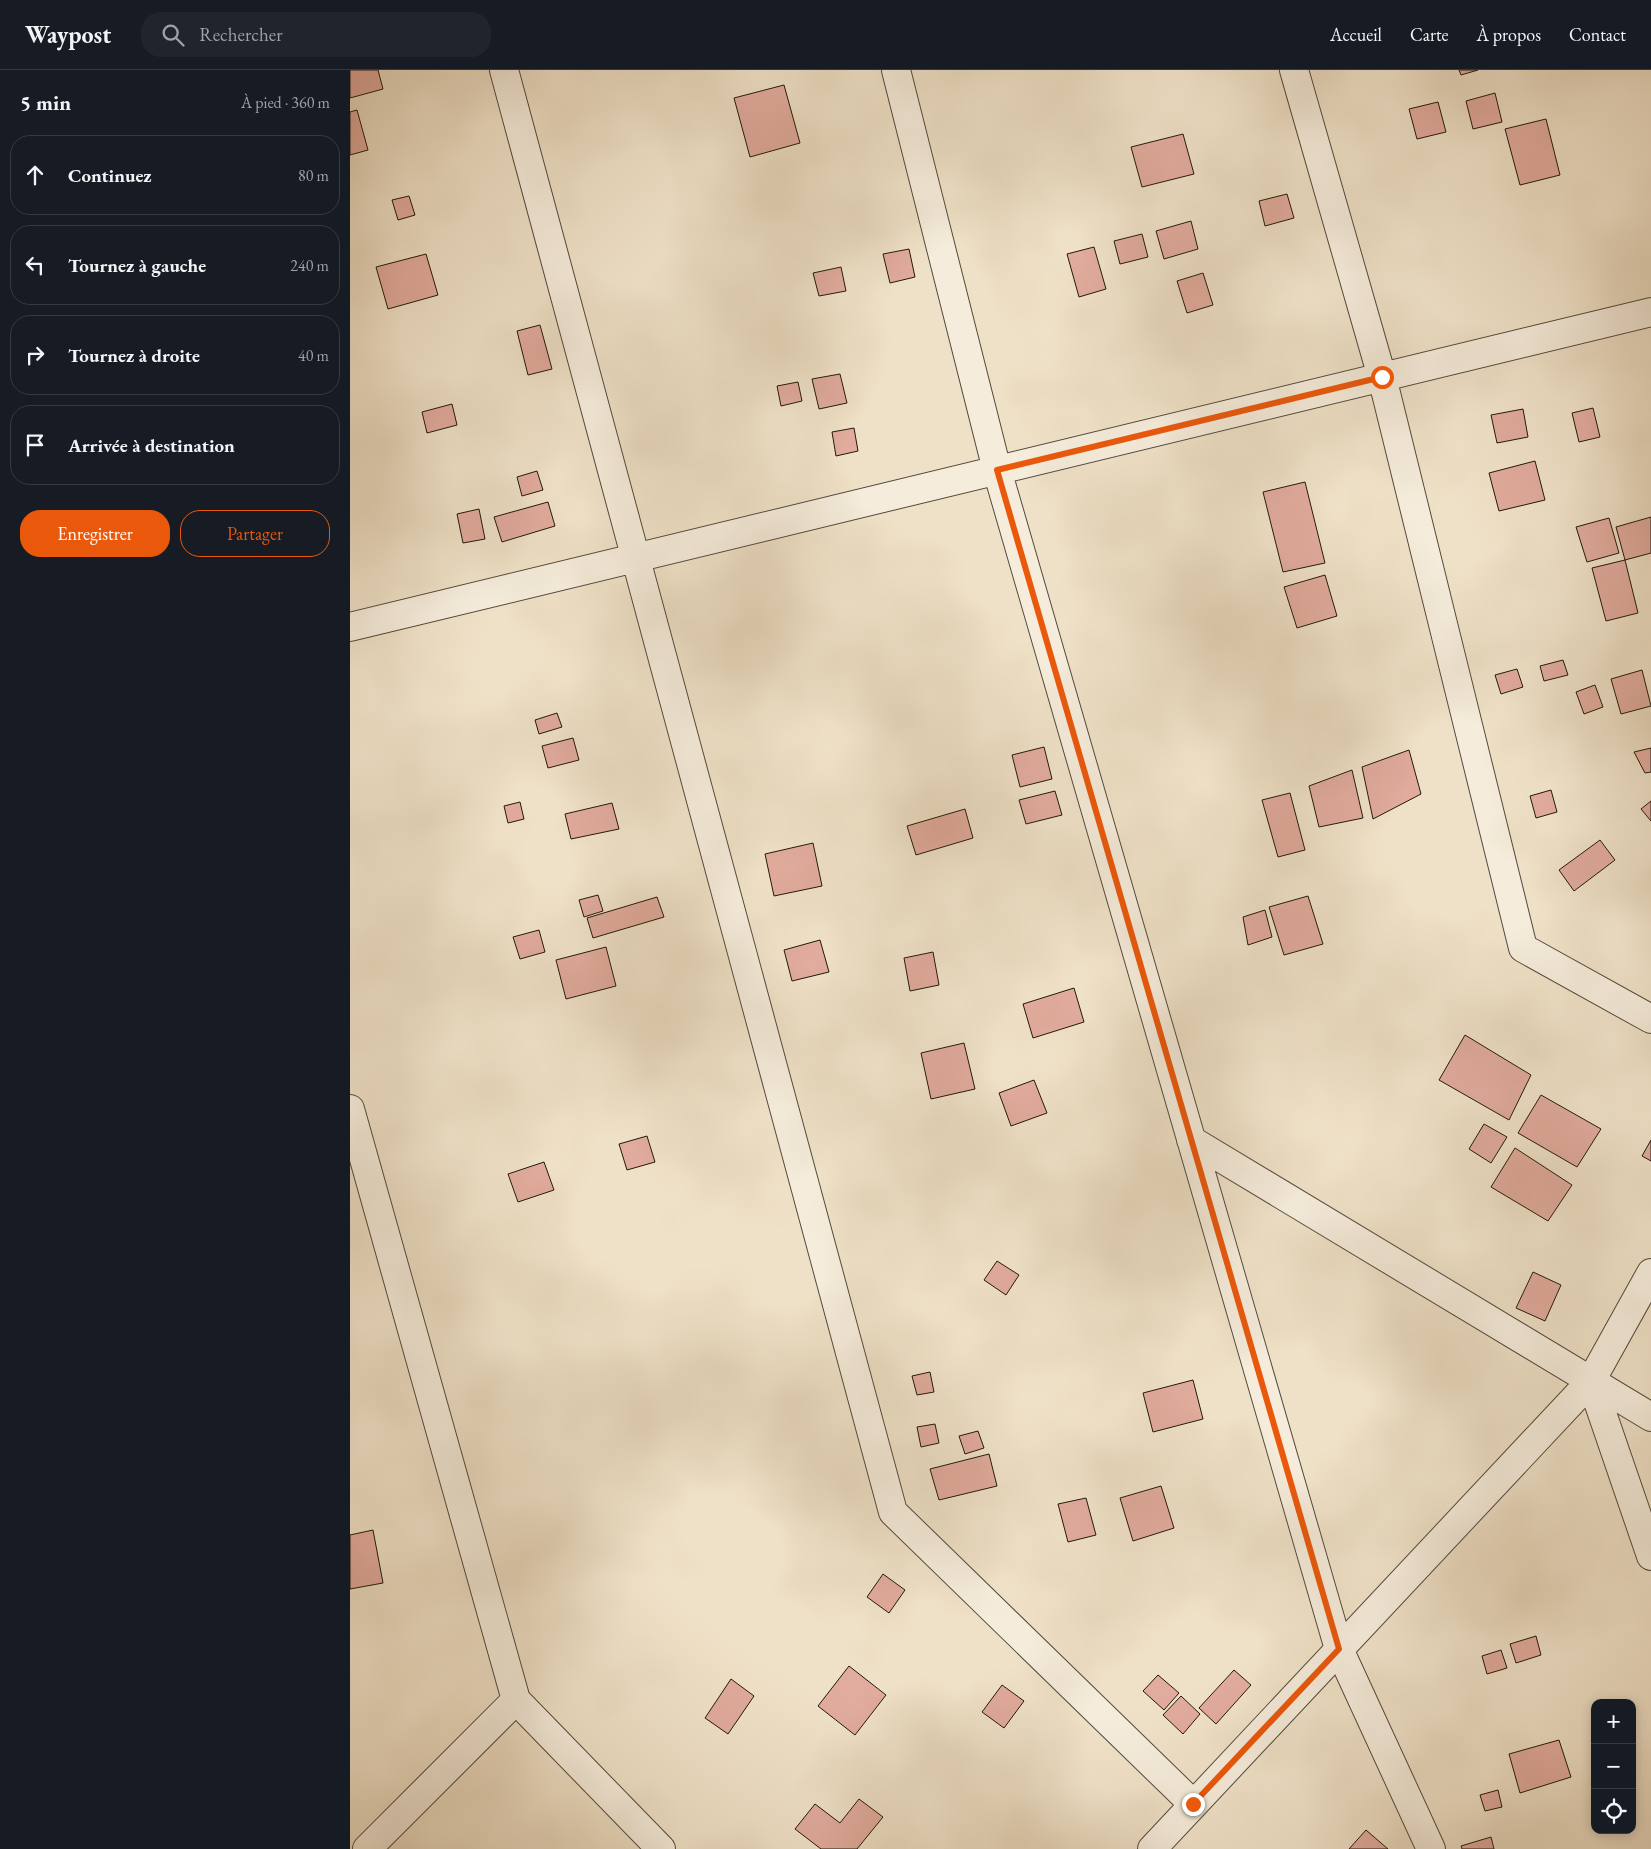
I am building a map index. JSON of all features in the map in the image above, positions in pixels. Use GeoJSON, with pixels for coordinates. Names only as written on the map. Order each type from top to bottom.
{"type":"FeatureCollection","features":[{"type":"Feature","properties":{"kind":"street"},"geometry":{"type":"LineString","coordinates":[[504,70],[893,1512],[1193,1804]]}},
{"type":"Feature","properties":{"kind":"street"},"geometry":{"type":"LineString","coordinates":[[896,70],[997,470],[1339,1649],[1431,1849]]}},
{"type":"Feature","properties":{"kind":"street"},"geometry":{"type":"LineString","coordinates":[[1294,70],[1382,377],[1523,948],[1651,1018]]}},
{"type":"Feature","properties":{"kind":"street"},"geometry":{"type":"LineString","coordinates":[[350,627],[1651,312]]}},
{"type":"Feature","properties":{"kind":"street"},"geometry":{"type":"LineString","coordinates":[[350,1109],[516,1700],[661,1849]]}},
{"type":"Feature","properties":{"kind":"street"},"geometry":{"type":"LineString","coordinates":[[1192,1140],[1651,1417]]}},
{"type":"Feature","properties":{"kind":"street"},"geometry":{"type":"LineString","coordinates":[[1152,1849],[1591,1381],[1651,1273]]}},
{"type":"Feature","properties":{"kind":"street"},"geometry":{"type":"LineString","coordinates":[[1591,1381],[1651,1556]]}},
{"type":"Feature","properties":{"kind":"street"},"geometry":{"type":"LineString","coordinates":[[367,1849],[516,1700]]}},
{"type":"Feature","properties":{"kind":"building"},"geometry":{"type":"Polygon","coordinates":[[[350,70],[378,70],[383,89],[350,98],[350,70]]]}},
{"type":"Feature","properties":{"kind":"building"},"geometry":{"type":"Polygon","coordinates":[[[1459,70],[1478,70],[1461,75],[1459,70]]]}},
{"type":"Feature","properties":{"kind":"building"},"geometry":{"type":"Polygon","coordinates":[[[784,85],[800,143],[750,157],[734,98],[784,85]]]}},
{"type":"Feature","properties":{"kind":"building"},"geometry":{"type":"Polygon","coordinates":[[[1495,93],[1502,122],[1473,129],[1466,101],[1495,93]]]}},
{"type":"Feature","properties":{"kind":"building"},"geometry":{"type":"Polygon","coordinates":[[[1438,102],[1446,132],[1417,139],[1409,109],[1438,102]]]}},
{"type":"Feature","properties":{"kind":"building"},"geometry":{"type":"Polygon","coordinates":[[[357,110],[368,150],[350,155],[350,112],[357,110]]]}},
{"type":"Feature","properties":{"kind":"building"},"geometry":{"type":"Polygon","coordinates":[[[1546,119],[1560,175],[1520,185],[1505,129],[1546,119]]]}},
{"type":"Feature","properties":{"kind":"building"},"geometry":{"type":"Polygon","coordinates":[[[1183,134],[1194,174],[1142,187],[1131,147],[1183,134]]]}},
{"type":"Feature","properties":{"kind":"building"},"geometry":{"type":"Polygon","coordinates":[[[1287,194],[1294,218],[1265,226],[1259,201],[1287,194]]]}},
{"type":"Feature","properties":{"kind":"building"},"geometry":{"type":"Polygon","coordinates":[[[409,196],[415,215],[398,220],[392,200],[409,196]]]}},
{"type":"Feature","properties":{"kind":"building"},"geometry":{"type":"Polygon","coordinates":[[[1191,221],[1198,249],[1164,259],[1156,231],[1191,221]]]}},
{"type":"Feature","properties":{"kind":"building"},"geometry":{"type":"Polygon","coordinates":[[[1142,234],[1148,257],[1120,264],[1114,241],[1142,234]]]}},
{"type":"Feature","properties":{"kind":"building"},"geometry":{"type":"Polygon","coordinates":[[[1094,247],[1106,289],[1079,297],[1067,254],[1094,247]]]}},
{"type":"Feature","properties":{"kind":"building"},"geometry":{"type":"Polygon","coordinates":[[[909,249],[915,277],[890,283],[883,254],[909,249]]]}},
{"type":"Feature","properties":{"kind":"building"},"geometry":{"type":"Polygon","coordinates":[[[426,254],[438,295],[388,309],[376,267],[426,254]]]}},
{"type":"Feature","properties":{"kind":"building"},"geometry":{"type":"Polygon","coordinates":[[[841,267],[846,291],[819,296],[813,273],[841,267]]]}},
{"type":"Feature","properties":{"kind":"building"},"geometry":{"type":"Polygon","coordinates":[[[1203,273],[1213,305],[1187,313],[1177,281],[1203,273]]]}},
{"type":"Feature","properties":{"kind":"building"},"geometry":{"type":"Polygon","coordinates":[[[540,325],[552,369],[528,375],[517,331],[540,325]]]}},
{"type":"Feature","properties":{"kind":"building"},"geometry":{"type":"Polygon","coordinates":[[[840,374],[847,403],[819,409],[812,379],[840,374]]]}},
{"type":"Feature","properties":{"kind":"building"},"geometry":{"type":"Polygon","coordinates":[[[798,382],[802,401],[781,406],[777,386],[798,382]]]}},
{"type":"Feature","properties":{"kind":"building"},"geometry":{"type":"Polygon","coordinates":[[[452,404],[457,425],[427,433],[422,412],[452,404]]]}},
{"type":"Feature","properties":{"kind":"building"},"geometry":{"type":"Polygon","coordinates":[[[1593,408],[1600,437],[1579,442],[1572,413],[1593,408]]]}},
{"type":"Feature","properties":{"kind":"building"},"geometry":{"type":"Polygon","coordinates":[[[1523,409],[1528,437],[1497,443],[1491,415],[1523,409]]]}},
{"type":"Feature","properties":{"kind":"building"},"geometry":{"type":"Polygon","coordinates":[[[854,428],[858,451],[836,456],[832,432],[854,428]]]}},
{"type":"Feature","properties":{"kind":"building"},"geometry":{"type":"Polygon","coordinates":[[[1535,461],[1545,500],[1499,511],[1489,473],[1535,461]]]}},
{"type":"Feature","properties":{"kind":"building"},"geometry":{"type":"Polygon","coordinates":[[[537,471],[543,490],[522,496],[517,477],[537,471]]]}},
{"type":"Feature","properties":{"kind":"building"},"geometry":{"type":"Polygon","coordinates":[[[1305,482],[1325,563],[1283,572],[1263,492],[1305,482]]]}},
{"type":"Feature","properties":{"kind":"building"},"geometry":{"type":"Polygon","coordinates":[[[548,502],[555,526],[502,542],[494,517],[548,502]]]}},
{"type":"Feature","properties":{"kind":"building"},"geometry":{"type":"Polygon","coordinates":[[[479,509],[485,539],[463,543],[457,514],[479,509]]]}},
{"type":"Feature","properties":{"kind":"building"},"geometry":{"type":"Polygon","coordinates":[[[1651,517],[1651,553],[1625,560],[1616,527],[1651,517]]]}},
{"type":"Feature","properties":{"kind":"building"},"geometry":{"type":"Polygon","coordinates":[[[1609,518],[1619,553],[1587,562],[1576,527],[1609,518]]]}},
{"type":"Feature","properties":{"kind":"building"},"geometry":{"type":"Polygon","coordinates":[[[1625,560],[1638,613],[1606,621],[1592,568],[1625,560]]]}},
{"type":"Feature","properties":{"kind":"building"},"geometry":{"type":"Polygon","coordinates":[[[1325,575],[1337,616],[1297,628],[1284,587],[1325,575]]]}},
{"type":"Feature","properties":{"kind":"building"},"geometry":{"type":"Polygon","coordinates":[[[1563,660],[1568,675],[1544,681],[1540,666],[1563,660]]]}},
{"type":"Feature","properties":{"kind":"building"},"geometry":{"type":"Polygon","coordinates":[[[1517,669],[1523,687],[1501,694],[1495,675],[1517,669]]]}},
{"type":"Feature","properties":{"kind":"building"},"geometry":{"type":"Polygon","coordinates":[[[1642,670],[1651,706],[1621,714],[1611,679],[1642,670]]]}},
{"type":"Feature","properties":{"kind":"building"},"geometry":{"type":"Polygon","coordinates":[[[1595,685],[1603,707],[1584,714],[1576,692],[1595,685]]]}},
{"type":"Feature","properties":{"kind":"building"},"geometry":{"type":"Polygon","coordinates":[[[557,713],[562,727],[539,734],[535,720],[557,713]]]}},
{"type":"Feature","properties":{"kind":"building"},"geometry":{"type":"Polygon","coordinates":[[[573,738],[579,760],[548,768],[542,746],[573,738]]]}},
{"type":"Feature","properties":{"kind":"building"},"geometry":{"type":"Polygon","coordinates":[[[1044,747],[1052,779],[1020,787],[1012,755],[1044,747]]]}},
{"type":"Feature","properties":{"kind":"building"},"geometry":{"type":"Polygon","coordinates":[[[1651,748],[1651,772],[1645,773],[1634,752],[1651,748]]]}},
{"type":"Feature","properties":{"kind":"building"},"geometry":{"type":"Polygon","coordinates":[[[1409,750],[1421,794],[1373,819],[1362,767],[1409,750]]]}},
{"type":"Feature","properties":{"kind":"building"},"geometry":{"type":"Polygon","coordinates":[[[1352,770],[1363,818],[1319,827],[1309,786],[1352,770]]]}},
{"type":"Feature","properties":{"kind":"building"},"geometry":{"type":"Polygon","coordinates":[[[1551,790],[1557,812],[1536,818],[1530,796],[1551,790]]]}},
{"type":"Feature","properties":{"kind":"building"},"geometry":{"type":"Polygon","coordinates":[[[1055,791],[1062,815],[1026,824],[1019,800],[1055,791]]]}},
{"type":"Feature","properties":{"kind":"building"},"geometry":{"type":"Polygon","coordinates":[[[1290,793],[1305,850],[1278,857],[1262,800],[1290,793]]]}},
{"type":"Feature","properties":{"kind":"building"},"geometry":{"type":"Polygon","coordinates":[[[1651,801],[1651,821],[1641,809],[1651,801]]]}},
{"type":"Feature","properties":{"kind":"building"},"geometry":{"type":"Polygon","coordinates":[[[520,802],[524,819],[508,823],[504,806],[520,802]]]}},
{"type":"Feature","properties":{"kind":"building"},"geometry":{"type":"Polygon","coordinates":[[[612,803],[619,829],[571,839],[565,814],[612,803]]]}},
{"type":"Feature","properties":{"kind":"building"},"geometry":{"type":"Polygon","coordinates":[[[965,809],[973,838],[916,855],[907,826],[965,809]]]}},
{"type":"Feature","properties":{"kind":"building"},"geometry":{"type":"Polygon","coordinates":[[[1600,840],[1615,860],[1574,891],[1559,870],[1600,840]]]}},
{"type":"Feature","properties":{"kind":"building"},"geometry":{"type":"Polygon","coordinates":[[[813,843],[822,886],[774,896],[765,854],[813,843]]]}},
{"type":"Feature","properties":{"kind":"building"},"geometry":{"type":"Polygon","coordinates":[[[598,895],[603,911],[584,917],[579,900],[598,895]]]}},
{"type":"Feature","properties":{"kind":"building"},"geometry":{"type":"Polygon","coordinates":[[[1308,896],[1323,944],[1284,955],[1269,907],[1308,896]]]}},
{"type":"Feature","properties":{"kind":"building"},"geometry":{"type":"Polygon","coordinates":[[[657,897],[664,917],[593,938],[587,918],[657,897]]]}},
{"type":"Feature","properties":{"kind":"building"},"geometry":{"type":"Polygon","coordinates":[[[1265,910],[1272,937],[1248,945],[1243,917],[1265,910]]]}},
{"type":"Feature","properties":{"kind":"building"},"geometry":{"type":"Polygon","coordinates":[[[539,930],[545,952],[520,959],[513,937],[539,930]]]}},
{"type":"Feature","properties":{"kind":"building"},"geometry":{"type":"Polygon","coordinates":[[[820,940],[829,972],[792,981],[784,950],[820,940]]]}},
{"type":"Feature","properties":{"kind":"building"},"geometry":{"type":"Polygon","coordinates":[[[606,947],[616,986],[566,999],[556,960],[606,947]]]}},
{"type":"Feature","properties":{"kind":"building"},"geometry":{"type":"Polygon","coordinates":[[[933,952],[939,985],[910,991],[904,958],[933,952]]]}},
{"type":"Feature","properties":{"kind":"building"},"geometry":{"type":"Polygon","coordinates":[[[1074,988],[1084,1022],[1033,1038],[1023,1004],[1074,988]]]}},
{"type":"Feature","properties":{"kind":"building"},"geometry":{"type":"Polygon","coordinates":[[[1465,1035],[1531,1075],[1509,1120],[1439,1080],[1465,1035]]]}},
{"type":"Feature","properties":{"kind":"building"},"geometry":{"type":"Polygon","coordinates":[[[964,1043],[975,1089],[931,1099],[921,1053],[964,1043]]]}},
{"type":"Feature","properties":{"kind":"building"},"geometry":{"type":"Polygon","coordinates":[[[1034,1080],[1047,1113],[1011,1126],[999,1093],[1034,1080]]]}},
{"type":"Feature","properties":{"kind":"building"},"geometry":{"type":"Polygon","coordinates":[[[1541,1095],[1601,1129],[1577,1167],[1518,1133],[1541,1095]]]}},
{"type":"Feature","properties":{"kind":"building"},"geometry":{"type":"Polygon","coordinates":[[[1484,1124],[1507,1137],[1491,1163],[1469,1149],[1484,1124]]]}},
{"type":"Feature","properties":{"kind":"building"},"geometry":{"type":"Polygon","coordinates":[[[647,1136],[655,1162],[627,1170],[619,1144],[647,1136]]]}},
{"type":"Feature","properties":{"kind":"building"},"geometry":{"type":"Polygon","coordinates":[[[1651,1140],[1651,1161],[1642,1156],[1651,1140]]]}},
{"type":"Feature","properties":{"kind":"building"},"geometry":{"type":"Polygon","coordinates":[[[1515,1148],[1572,1185],[1548,1221],[1491,1187],[1515,1148]]]}},
{"type":"Feature","properties":{"kind":"building"},"geometry":{"type":"Polygon","coordinates":[[[544,1162],[554,1190],[518,1202],[508,1174],[544,1162]]]}},
{"type":"Feature","properties":{"kind":"building"},"geometry":{"type":"Polygon","coordinates":[[[997,1261],[1019,1275],[1006,1295],[984,1280],[997,1261]]]}},
{"type":"Feature","properties":{"kind":"building"},"geometry":{"type":"Polygon","coordinates":[[[1533,1272],[1561,1285],[1545,1321],[1516,1308],[1533,1272]]]}},
{"type":"Feature","properties":{"kind":"building"},"geometry":{"type":"Polygon","coordinates":[[[930,1372],[934,1392],[917,1395],[912,1376],[930,1372]]]}},
{"type":"Feature","properties":{"kind":"building"},"geometry":{"type":"Polygon","coordinates":[[[1193,1380],[1203,1419],[1153,1432],[1143,1393],[1193,1380]]]}},
{"type":"Feature","properties":{"kind":"building"},"geometry":{"type":"Polygon","coordinates":[[[935,1424],[939,1443],[921,1447],[917,1427],[935,1424]]]}},
{"type":"Feature","properties":{"kind":"building"},"geometry":{"type":"Polygon","coordinates":[[[978,1431],[984,1448],[965,1454],[959,1436],[978,1431]]]}},
{"type":"Feature","properties":{"kind":"building"},"geometry":{"type":"Polygon","coordinates":[[[989,1454],[997,1486],[939,1500],[930,1469],[989,1454]]]}},
{"type":"Feature","properties":{"kind":"building"},"geometry":{"type":"Polygon","coordinates":[[[1161,1486],[1174,1528],[1133,1541],[1120,1498],[1161,1486]]]}},
{"type":"Feature","properties":{"kind":"building"},"geometry":{"type":"Polygon","coordinates":[[[1086,1498],[1096,1535],[1068,1542],[1058,1504],[1086,1498]]]}},
{"type":"Feature","properties":{"kind":"building"},"geometry":{"type":"Polygon","coordinates":[[[373,1530],[383,1583],[350,1589],[350,1535],[373,1530]]]}},
{"type":"Feature","properties":{"kind":"building"},"geometry":{"type":"Polygon","coordinates":[[[883,1574],[905,1590],[889,1613],[867,1597],[883,1574]]]}},
{"type":"Feature","properties":{"kind":"building"},"geometry":{"type":"Polygon","coordinates":[[[1536,1636],[1541,1655],[1516,1663],[1510,1644],[1536,1636]]]}},
{"type":"Feature","properties":{"kind":"building"},"geometry":{"type":"Polygon","coordinates":[[[1501,1650],[1507,1668],[1487,1674],[1482,1656],[1501,1650]]]}},
{"type":"Feature","properties":{"kind":"building"},"geometry":{"type":"Polygon","coordinates":[[[849,1666],[886,1695],[855,1735],[818,1706],[849,1666]]]}},
{"type":"Feature","properties":{"kind":"building"},"geometry":{"type":"Polygon","coordinates":[[[1234,1670],[1251,1685],[1216,1724],[1199,1708],[1234,1670]]]}},
{"type":"Feature","properties":{"kind":"building"},"geometry":{"type":"Polygon","coordinates":[[[1158,1675],[1179,1693],[1164,1710],[1143,1691],[1158,1675]]]}},
{"type":"Feature","properties":{"kind":"building"},"geometry":{"type":"Polygon","coordinates":[[[731,1679],[754,1696],[728,1734],[705,1718],[731,1679]]]}},
{"type":"Feature","properties":{"kind":"building"},"geometry":{"type":"Polygon","coordinates":[[[1002,1685],[1024,1701],[1004,1728],[982,1712],[1002,1685]]]}},
{"type":"Feature","properties":{"kind":"building"},"geometry":{"type":"Polygon","coordinates":[[[1181,1696],[1200,1714],[1183,1734],[1163,1715],[1181,1696]]]}},
{"type":"Feature","properties":{"kind":"building"},"geometry":{"type":"Polygon","coordinates":[[[1559,1740],[1571,1777],[1520,1793],[1509,1754],[1559,1740]]]}},
{"type":"Feature","properties":{"kind":"building"},"geometry":{"type":"Polygon","coordinates":[[[1498,1790],[1502,1807],[1485,1811],[1480,1795],[1498,1790]]]}},
{"type":"Feature","properties":{"kind":"building"},"geometry":{"type":"Polygon","coordinates":[[[859,1799],[883,1817],[857,1849],[821,1849],[795,1829],[815,1804],[840,1823],[859,1799]]]}},
{"type":"Feature","properties":{"kind":"building"},"geometry":{"type":"Polygon","coordinates":[[[1366,1830],[1388,1849],[1349,1849],[1366,1830]]]}},
{"type":"Feature","properties":{"kind":"building"},"geometry":{"type":"Polygon","coordinates":[[[1491,1837],[1494,1849],[1462,1849],[1461,1846],[1491,1837]]]}},
{"type":"Feature","properties":{"kind":"route"},"geometry":{"type":"LineString","coordinates":[[1193,1804],[1339,1649],[997,470],[1382,377]]}}]}
